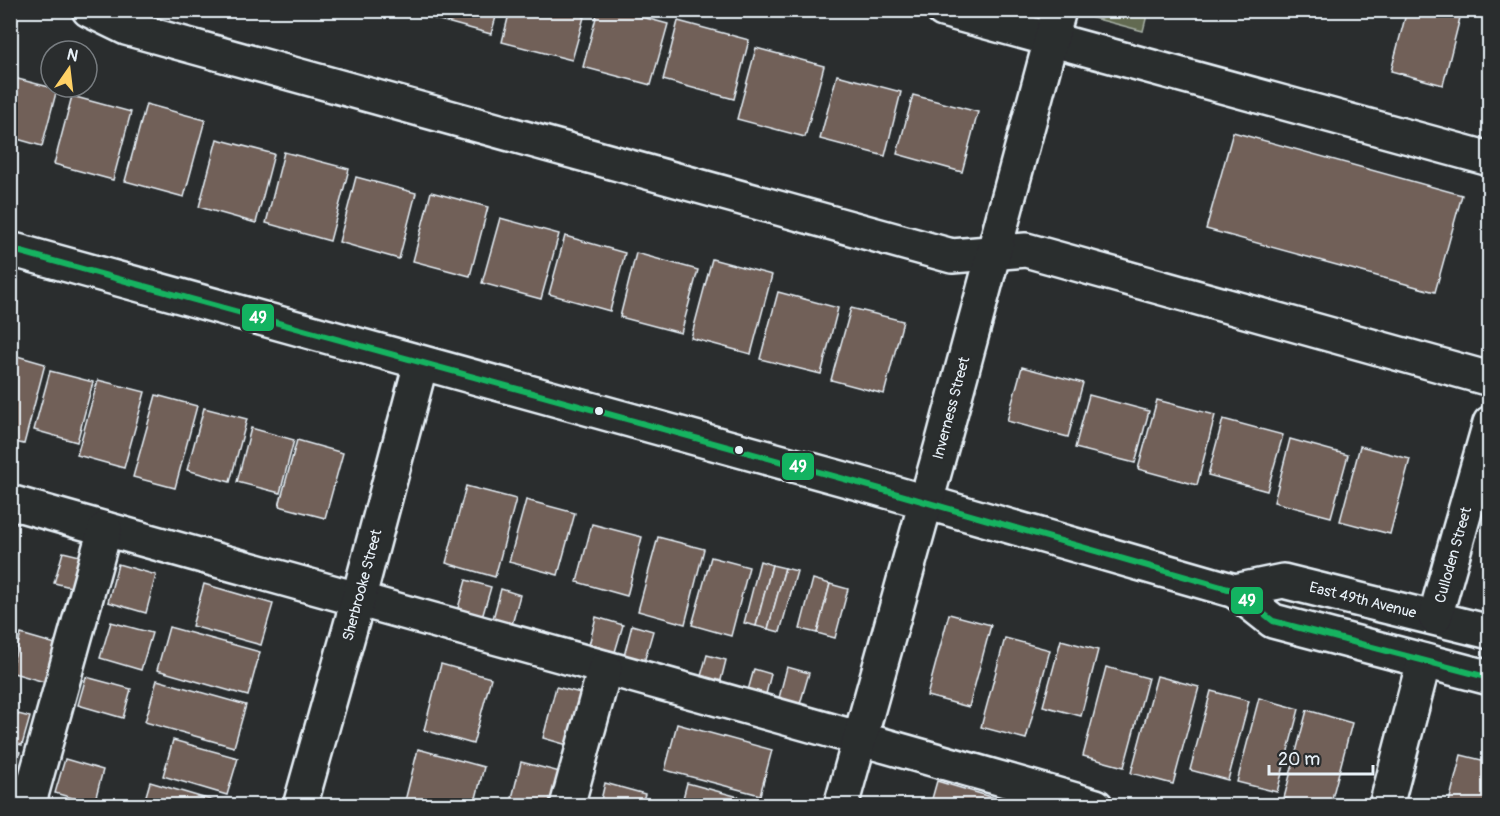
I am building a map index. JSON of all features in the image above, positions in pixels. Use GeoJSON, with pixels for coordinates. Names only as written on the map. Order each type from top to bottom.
{"type":"FeatureCollection","features":[{"type":"Feature","properties":{"kind":"street"},"geometry":{"type":"LineString","coordinates":[[89,10],[126,28],[952,256],[1026,250],[1490,379]]}},
{"type":"Feature","properties":{"kind":"street"},"geometry":{"type":"LineString","coordinates":[[942,10],[1054,26],[1490,159]]}},
{"type":"Feature","properties":{"kind":"street","name":"Inverness Street"},"geometry":{"type":"LineString","coordinates":[[842,806],[1054,26]]}},
{"type":"Feature","properties":{"kind":"street","name":"East 49th Avenue"},"geometry":{"type":"LineString","coordinates":[[10,249],[926,502],[1235,591],[1273,621],[1490,678]]}},
{"type":"Feature","properties":{"kind":"street","name":"Sherbrooke Street"},"geometry":{"type":"LineString","coordinates":[[300,806],[421,363]]}},
{"type":"Feature","properties":{"kind":"street","name":"Culloden Street"},"geometry":{"type":"LineString","coordinates":[[1435,617],[1490,423]]}},
{"type":"Feature","properties":{"kind":"street"},"geometry":{"type":"LineString","coordinates":[[10,502],[860,738],[1096,806]]}},
{"type":"Feature","properties":{"kind":"street"},"geometry":{"type":"LineString","coordinates":[[28,806],[105,529]]}},
{"type":"Feature","properties":{"kind":"street","name":"East 49th Avenue"},"geometry":{"type":"LineString","coordinates":[[1235,591],[1283,581],[1490,632]]}},
{"type":"Feature","properties":{"kind":"street"},"geometry":{"type":"LineString","coordinates":[[1386,806],[1424,661]]}},
{"type":"Feature","properties":{"kind":"street"},"geometry":{"type":"LineString","coordinates":[[567,806],[605,668]]}},
{"type":"Feature","properties":{"kind":"green space"},"geometry":{"type":"Polygon","coordinates":[[[1079,10],[1148,11],[1143,31],[1078,14],[1079,10]]]}},
{"type":"Feature","properties":{"kind":"building"},"geometry":{"type":"Polygon","coordinates":[[[429,10],[498,10],[491,34],[428,17],[429,10]]]}},
{"type":"Feature","properties":{"kind":"building"},"geometry":{"type":"Polygon","coordinates":[[[510,10],[586,10],[572,60],[502,42],[510,10]]]}},
{"type":"Feature","properties":{"kind":"building"},"geometry":{"type":"Polygon","coordinates":[[[598,10],[616,10],[668,24],[651,85],[583,67],[598,10]]]}},
{"type":"Feature","properties":{"kind":"building"},"geometry":{"type":"Polygon","coordinates":[[[1407,10],[1462,10],[1443,85],[1391,71],[1407,10]]]}},
{"type":"Feature","properties":{"kind":"building"},"geometry":{"type":"Polygon","coordinates":[[[678,21],[749,40],[734,99],[663,80],[678,21]]]}},
{"type":"Feature","properties":{"kind":"building"},"geometry":{"type":"Polygon","coordinates":[[[756,48],[824,66],[805,137],[737,119],[756,48]]]}},
{"type":"Feature","properties":{"kind":"building"},"geometry":{"type":"Polygon","coordinates":[[[837,75],[901,92],[885,156],[820,139],[837,75]]]}},
{"type":"Feature","properties":{"kind":"building"},"geometry":{"type":"Polygon","coordinates":[[[10,77],[39,84],[39,99],[54,99],[42,146],[10,137],[10,77]]]}},
{"type":"Feature","properties":{"kind":"building"},"geometry":{"type":"Polygon","coordinates":[[[913,95],[978,112],[962,172],[897,154],[913,95]]]}},
{"type":"Feature","properties":{"kind":"building"},"geometry":{"type":"Polygon","coordinates":[[[71,99],[83,99],[131,112],[113,180],[54,164],[71,99]]]}},
{"type":"Feature","properties":{"kind":"building"},"geometry":{"type":"Polygon","coordinates":[[[146,104],[205,120],[184,197],[125,181],[146,104]]]}},
{"type":"Feature","properties":{"kind":"building"},"geometry":{"type":"Polygon","coordinates":[[[1233,132],[1462,195],[1435,292],[1206,229],[1233,132]]]}},
{"type":"Feature","properties":{"kind":"building"},"geometry":{"type":"Polygon","coordinates":[[[217,139],[274,154],[256,223],[199,207],[217,139]]]}},
{"type":"Feature","properties":{"kind":"building"},"geometry":{"type":"Polygon","coordinates":[[[284,152],[349,169],[330,241],[266,223],[284,152]]]}},
{"type":"Feature","properties":{"kind":"building"},"geometry":{"type":"Polygon","coordinates":[[[356,177],[416,193],[399,259],[339,242],[356,177]]]}},
{"type":"Feature","properties":{"kind":"building"},"geometry":{"type":"Polygon","coordinates":[[[431,192],[488,207],[470,276],[413,261],[431,192]]]}},
{"type":"Feature","properties":{"kind":"building"},"geometry":{"type":"Polygon","coordinates":[[[500,218],[559,234],[541,299],[482,283],[500,218]]]}},
{"type":"Feature","properties":{"kind":"building"},"geometry":{"type":"Polygon","coordinates":[[[565,236],[625,253],[610,311],[549,294],[565,236]]]}},
{"type":"Feature","properties":{"kind":"building"},"geometry":{"type":"Polygon","coordinates":[[[636,253],[698,270],[681,333],[620,317],[636,253]]]}},
{"type":"Feature","properties":{"kind":"building"},"geometry":{"type":"Polygon","coordinates":[[[712,259],[772,275],[751,354],[691,338],[712,259]]]}},
{"type":"Feature","properties":{"kind":"building"},"geometry":{"type":"Polygon","coordinates":[[[778,292],[838,308],[821,374],[760,359],[778,292]]]}},
{"type":"Feature","properties":{"kind":"building"},"geometry":{"type":"Polygon","coordinates":[[[851,308],[903,321],[884,394],[831,380],[851,308]]]}},
{"type":"Feature","properties":{"kind":"building"},"geometry":{"type":"Polygon","coordinates":[[[10,354],[45,364],[24,444],[10,441],[10,354]]]}},
{"type":"Feature","properties":{"kind":"building"},"geometry":{"type":"Polygon","coordinates":[[[1022,367],[1083,383],[1068,437],[1007,421],[1022,367]]]}},
{"type":"Feature","properties":{"kind":"building"},"geometry":{"type":"Polygon","coordinates":[[[50,371],[93,382],[77,442],[34,430],[50,371]]]}},
{"type":"Feature","properties":{"kind":"building"},"geometry":{"type":"Polygon","coordinates":[[[98,380],[145,392],[124,468],[77,455],[98,380]]]}},
{"type":"Feature","properties":{"kind":"building"},"geometry":{"type":"Polygon","coordinates":[[[156,395],[197,406],[175,488],[133,477],[156,395]]]}},
{"type":"Feature","properties":{"kind":"building"},"geometry":{"type":"Polygon","coordinates":[[[1089,395],[1149,411],[1135,463],[1075,448],[1089,395]]]}},
{"type":"Feature","properties":{"kind":"building"},"geometry":{"type":"Polygon","coordinates":[[[1157,400],[1215,415],[1197,485],[1138,469],[1157,400]]]}},
{"type":"Feature","properties":{"kind":"building"},"geometry":{"type":"Polygon","coordinates":[[[204,408],[247,419],[230,482],[187,470],[204,408]]]}},
{"type":"Feature","properties":{"kind":"building"},"geometry":{"type":"Polygon","coordinates":[[[1223,419],[1283,435],[1267,491],[1208,475],[1223,419]]]}},
{"type":"Feature","properties":{"kind":"building"},"geometry":{"type":"Polygon","coordinates":[[[251,428],[294,440],[280,493],[237,482],[251,428]]]}},
{"type":"Feature","properties":{"kind":"building"},"geometry":{"type":"Polygon","coordinates":[[[1290,439],[1348,455],[1331,517],[1274,502],[1290,439]]]}},
{"type":"Feature","properties":{"kind":"building"},"geometry":{"type":"Polygon","coordinates":[[[297,440],[343,453],[325,518],[279,506],[297,440]]]}},
{"type":"Feature","properties":{"kind":"building"},"geometry":{"type":"Polygon","coordinates":[[[1360,446],[1410,459],[1390,534],[1340,521],[1360,446]]]}},
{"type":"Feature","properties":{"kind":"building"},"geometry":{"type":"Polygon","coordinates":[[[466,486],[516,499],[495,577],[446,563],[466,486]]]}},
{"type":"Feature","properties":{"kind":"building"},"geometry":{"type":"Polygon","coordinates":[[[526,500],[575,513],[558,575],[509,562],[526,500]]]}},
{"type":"Feature","properties":{"kind":"building"},"geometry":{"type":"Polygon","coordinates":[[[592,524],[642,537],[627,596],[577,582],[592,524]]]}},
{"type":"Feature","properties":{"kind":"building"},"geometry":{"type":"Polygon","coordinates":[[[658,537],[704,549],[685,624],[638,611],[658,537]]]}},
{"type":"Feature","properties":{"kind":"building"},"geometry":{"type":"Polygon","coordinates":[[[63,552],[84,557],[75,588],[54,583],[63,552]]]}},
{"type":"Feature","properties":{"kind":"building"},"geometry":{"type":"Polygon","coordinates":[[[711,557],[749,567],[731,636],[692,625],[711,557]]]}},
{"type":"Feature","properties":{"kind":"building"},"geometry":{"type":"Polygon","coordinates":[[[760,561],[772,565],[756,626],[744,623],[760,561]]]}},
{"type":"Feature","properties":{"kind":"building"},"geometry":{"type":"Polygon","coordinates":[[[118,564],[156,575],[146,613],[108,602],[118,564]]]}},
{"type":"Feature","properties":{"kind":"building"},"geometry":{"type":"Polygon","coordinates":[[[772,565],[785,568],[768,629],[756,626],[772,565]]]}},
{"type":"Feature","properties":{"kind":"building"},"geometry":{"type":"Polygon","coordinates":[[[785,568],[797,571],[780,632],[768,629],[785,568]]]}},
{"type":"Feature","properties":{"kind":"building"},"geometry":{"type":"Polygon","coordinates":[[[813,579],[830,584],[817,633],[800,629],[813,579]]]}},
{"type":"Feature","properties":{"kind":"building"},"geometry":{"type":"Polygon","coordinates":[[[466,580],[491,587],[481,621],[456,615],[466,580]]]}},
{"type":"Feature","properties":{"kind":"building"},"geometry":{"type":"Polygon","coordinates":[[[204,584],[273,604],[261,645],[192,626],[204,584]]]}},
{"type":"Feature","properties":{"kind":"building"},"geometry":{"type":"Polygon","coordinates":[[[830,584],[848,589],[835,638],[817,633],[830,584]]]}},
{"type":"Feature","properties":{"kind":"building"},"geometry":{"type":"Polygon","coordinates":[[[501,589],[520,595],[510,632],[491,626],[501,589]]]}},
{"type":"Feature","properties":{"kind":"building"},"geometry":{"type":"Polygon","coordinates":[[[949,614],[991,625],[969,707],[927,696],[949,614]]]}},
{"type":"Feature","properties":{"kind":"building"},"geometry":{"type":"Polygon","coordinates":[[[596,617],[623,625],[615,652],[589,645],[596,617]]]}},
{"type":"Feature","properties":{"kind":"building"},"geometry":{"type":"Polygon","coordinates":[[[111,622],[152,633],[141,670],[100,658],[111,622]]]}},
{"type":"Feature","properties":{"kind":"building"},"geometry":{"type":"Polygon","coordinates":[[[632,625],[653,631],[642,669],[622,664],[632,625]]]}},
{"type":"Feature","properties":{"kind":"building"},"geometry":{"type":"Polygon","coordinates":[[[169,627],[260,652],[248,696],[157,670],[169,627]]]}},
{"type":"Feature","properties":{"kind":"building"},"geometry":{"type":"Polygon","coordinates":[[[21,634],[59,645],[48,683],[10,672],[21,634]]]}},
{"type":"Feature","properties":{"kind":"building"},"geometry":{"type":"Polygon","coordinates":[[[1005,638],[1050,650],[1026,739],[981,727],[1005,638]]]}},
{"type":"Feature","properties":{"kind":"building"},"geometry":{"type":"Polygon","coordinates":[[[1061,640],[1098,650],[1081,716],[1043,706],[1061,640]]]}},
{"type":"Feature","properties":{"kind":"building"},"geometry":{"type":"Polygon","coordinates":[[[707,655],[726,660],[719,688],[699,683],[707,655]]]}},
{"type":"Feature","properties":{"kind":"building"},"geometry":{"type":"Polygon","coordinates":[[[441,664],[491,678],[473,744],[424,730],[441,664]]]}},
{"type":"Feature","properties":{"kind":"building"},"geometry":{"type":"Polygon","coordinates":[[[787,667],[809,673],[800,704],[779,698],[787,667]]]}},
{"type":"Feature","properties":{"kind":"building"},"geometry":{"type":"Polygon","coordinates":[[[1106,667],[1148,678],[1124,767],[1083,756],[1106,667]]]}},
{"type":"Feature","properties":{"kind":"building"},"geometry":{"type":"Polygon","coordinates":[[[754,669],[771,674],[763,706],[745,701],[754,669]]]}},
{"type":"Feature","properties":{"kind":"building"},"geometry":{"type":"Polygon","coordinates":[[[1157,676],[1199,687],[1173,784],[1131,773],[1157,676]]]}},
{"type":"Feature","properties":{"kind":"building"},"geometry":{"type":"Polygon","coordinates":[[[86,677],[131,689],[123,718],[78,705],[86,677]]]}},
{"type":"Feature","properties":{"kind":"building"},"geometry":{"type":"Polygon","coordinates":[[[157,680],[246,705],[234,747],[145,722],[157,680]]]}},
{"type":"Feature","properties":{"kind":"building"},"geometry":{"type":"Polygon","coordinates":[[[556,687],[585,694],[571,746],[543,738],[556,687]]]}},
{"type":"Feature","properties":{"kind":"building"},"geometry":{"type":"Polygon","coordinates":[[[1211,691],[1249,701],[1228,780],[1190,770],[1211,691]]]}},
{"type":"Feature","properties":{"kind":"building"},"geometry":{"type":"Polygon","coordinates":[[[1259,698],[1299,709],[1277,792],[1237,782],[1259,698]]]}},
{"type":"Feature","properties":{"kind":"building"},"geometry":{"type":"Polygon","coordinates":[[[1307,710],[1352,723],[1330,806],[1311,806],[1284,798],[1307,710]]]}},
{"type":"Feature","properties":{"kind":"building"},"geometry":{"type":"Polygon","coordinates":[[[10,712],[30,717],[22,745],[10,742],[10,712]]]}},
{"type":"Feature","properties":{"kind":"building"},"geometry":{"type":"Polygon","coordinates":[[[677,724],[772,750],[760,795],[665,770],[677,724]]]}},
{"type":"Feature","properties":{"kind":"building"},"geometry":{"type":"Polygon","coordinates":[[[173,740],[238,758],[227,795],[163,776],[173,740]]]}},
{"type":"Feature","properties":{"kind":"building"},"geometry":{"type":"Polygon","coordinates":[[[10,749],[20,752],[14,773],[10,772],[10,749]]]}},
{"type":"Feature","properties":{"kind":"building"},"geometry":{"type":"Polygon","coordinates":[[[418,749],[484,767],[474,806],[422,806],[405,801],[418,749]]]}},
{"type":"Feature","properties":{"kind":"building"},"geometry":{"type":"Polygon","coordinates":[[[1461,755],[1490,762],[1490,806],[1448,806],[1461,755]]]}},
{"type":"Feature","properties":{"kind":"building"},"geometry":{"type":"Polygon","coordinates":[[[65,759],[103,770],[94,804],[55,793],[65,759]]]}},
{"type":"Feature","properties":{"kind":"building"},"geometry":{"type":"Polygon","coordinates":[[[521,762],[560,772],[551,806],[510,806],[521,762]]]}},
{"type":"Feature","properties":{"kind":"building"},"geometry":{"type":"Polygon","coordinates":[[[937,781],[1005,801],[1004,806],[930,806],[937,781]]]}},
{"type":"Feature","properties":{"kind":"building"},"geometry":{"type":"Polygon","coordinates":[[[150,782],[214,801],[213,806],[143,806],[150,782]]]}},
{"type":"Feature","properties":{"kind":"building"},"geometry":{"type":"Polygon","coordinates":[[[605,783],[645,794],[641,806],[600,804],[605,783]]]}},
{"type":"Feature","properties":{"kind":"building"},"geometry":{"type":"Polygon","coordinates":[[[687,783],[761,803],[760,806],[681,806],[687,783]]]}},
{"type":"Feature","properties":{"kind":"transit line","name":"49"},"geometry":{"type":"LineString","coordinates":[[10,249],[873,487],[1235,591],[1273,621],[1490,678]]}}]}
